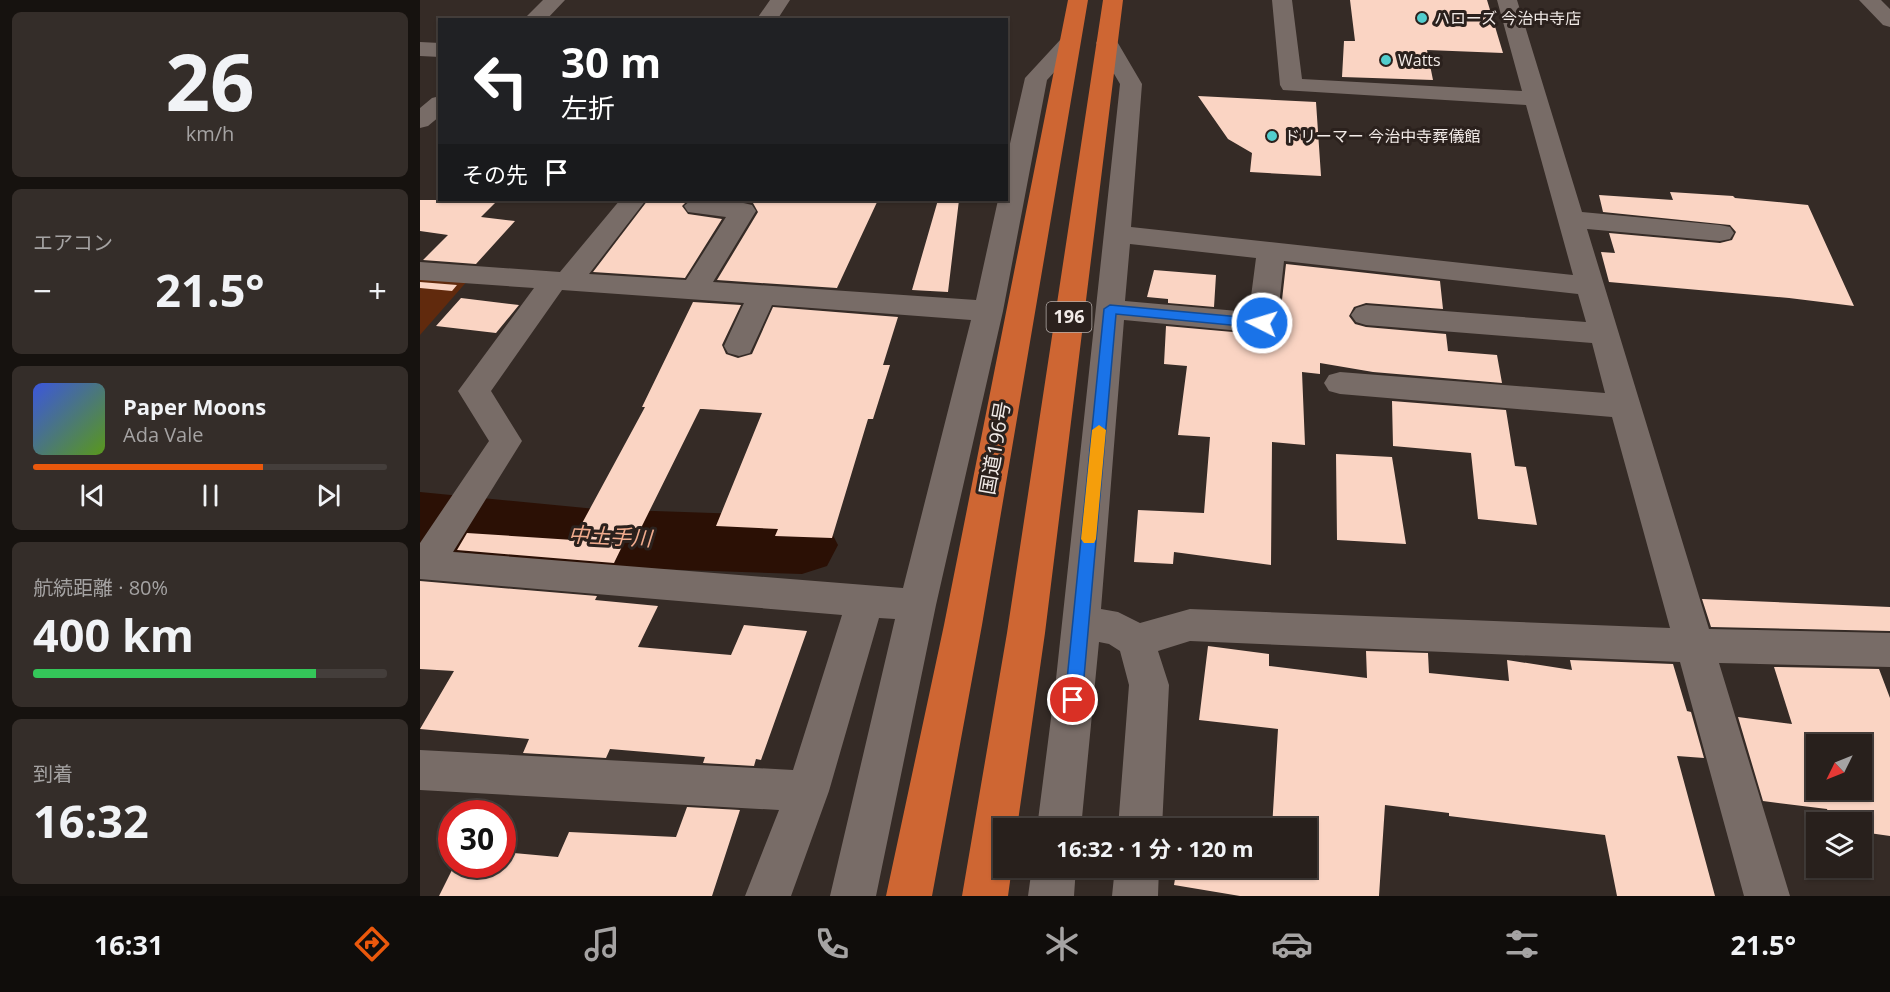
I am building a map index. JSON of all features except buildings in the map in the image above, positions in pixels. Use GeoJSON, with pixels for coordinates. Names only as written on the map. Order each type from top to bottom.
{"type":"FeatureCollection","features":[{"type":"Feature","properties":{"kind":"highway","name":"国道196号"},"geometry":{"type":"LineString","coordinates":[[909,896],[963,626],[1078,0]]}},
{"type":"Feature","properties":{"kind":"highway","name":"196"},"geometry":{"type":"LineString","coordinates":[[985,896],[1026,633],[1113,0]]}},
{"type":"Feature","properties":{"kind":"street"},"geometry":{"type":"LineString","coordinates":[[535,18],[555,0]]}},
{"type":"Feature","properties":{"kind":"street"},"geometry":{"type":"LineString","coordinates":[[767,18],[780,0]]}},
{"type":"Feature","properties":{"kind":"street"},"geometry":{"type":"LineString","coordinates":[[1282,0],[1291,85],[1535,99]]}},
{"type":"Feature","properties":{"kind":"street"},"geometry":{"type":"LineString","coordinates":[[1507,0],[1767,896]]}},
{"type":"Feature","properties":{"kind":"street"},"geometry":{"type":"LineString","coordinates":[[1060,818],[1076,678],[1131,84],[1107,43]]}},
{"type":"Feature","properties":{"kind":"street"},"geometry":{"type":"LineString","coordinates":[[1008,188],[1026,77],[1069,44]]}},
{"type":"Feature","properties":{"kind":"street"},"geometry":{"type":"LineString","coordinates":[[420,49],[438,50]]}},
{"type":"Feature","properties":{"kind":"street"},"geometry":{"type":"LineString","coordinates":[[420,121],[438,106]]}},
{"type":"Feature","properties":{"kind":"street"},"geometry":{"type":"LineString","coordinates":[[632,201],[560,281],[474,391],[506,441],[425,563],[917,605]]}},
{"type":"Feature","properties":{"kind":"street"},"geometry":{"type":"LineString","coordinates":[[853,896],[917,605],[988,311],[1006,201]]}},
{"type":"Feature","properties":{"kind":"street"},"geometry":{"type":"LineString","coordinates":[[694,291],[743,212],[697,206]]}},
{"type":"Feature","properties":{"kind":"street"},"geometry":{"type":"LineString","coordinates":[[1570,219],[1720,233]]}},
{"type":"Feature","properties":{"kind":"street"},"geometry":{"type":"LineString","coordinates":[[1117,234],[1590,286]]}},
{"type":"Feature","properties":{"kind":"street"},"geometry":{"type":"LineString","coordinates":[[1110,309],[1262,323],[1271,251]]}},
{"type":"Feature","properties":{"kind":"street"},"geometry":{"type":"LineString","coordinates":[[420,272],[988,311]]}},
{"type":"Feature","properties":{"kind":"street"},"geometry":{"type":"LineString","coordinates":[[739,346],[762,295]]}},
{"type":"Feature","properties":{"kind":"street"},"geometry":{"type":"LineString","coordinates":[[1366,315],[1603,334]]}},
{"type":"Feature","properties":{"kind":"street"},"geometry":{"type":"LineString","coordinates":[[1340,383],[1624,406]]}},
{"type":"Feature","properties":{"kind":"street"},"geometry":{"type":"LineString","coordinates":[[768,896],[808,791],[865,602]]}},
{"type":"Feature","properties":{"kind":"street"},"geometry":{"type":"LineString","coordinates":[[1081,622],[1118,629],[1136,641],[1149,685],[1141,818]]}},
{"type":"Feature","properties":{"kind":"street"},"geometry":{"type":"LineString","coordinates":[[1136,641],[1190,625],[1694,646],[1890,650]]}},
{"type":"Feature","properties":{"kind":"street"},"geometry":{"type":"LineString","coordinates":[[420,771],[808,791]]}},
{"type":"Feature","properties":{"kind":"street"},"geometry":{"type":"LineString","coordinates":[[1051,896],[1053,878]]}},
{"type":"Feature","properties":{"kind":"street"},"geometry":{"type":"LineString","coordinates":[[1135,896],[1136,878]]}},
{"type":"Feature","properties":{"kind":"shaded area"},"geometry":{"type":"Polygon","coordinates":[[[420,275],[469,279],[420,335],[420,275]]]}},
{"type":"Feature","properties":{"kind":"waterway","name":"中土手川"},"geometry":{"type":"LineString","coordinates":[[420,520],[596,538],[802,545]]}},
{"type":"Feature","properties":{"kind":"slow traffic"},"geometry":{"type":"LineString","coordinates":[[1089,539],[1099,430]]}},
{"type":"Feature","properties":{"kind":"place","name":"ハローズ 今治中寺店"},"geometry":{"type":"Point","coordinates":[1422,18]}},
{"type":"Feature","properties":{"kind":"place","name":"Watts"},"geometry":{"type":"Point","coordinates":[1386,60]}},
{"type":"Feature","properties":{"kind":"place","name":"ドリーマー 今治中寺葬儀館"},"geometry":{"type":"Point","coordinates":[1272,136]}},
{"type":"Feature","properties":{"kind":"route"},"geometry":{"type":"LineString","coordinates":[[1073,700],[1110,309],[1262,323]]}}]}
